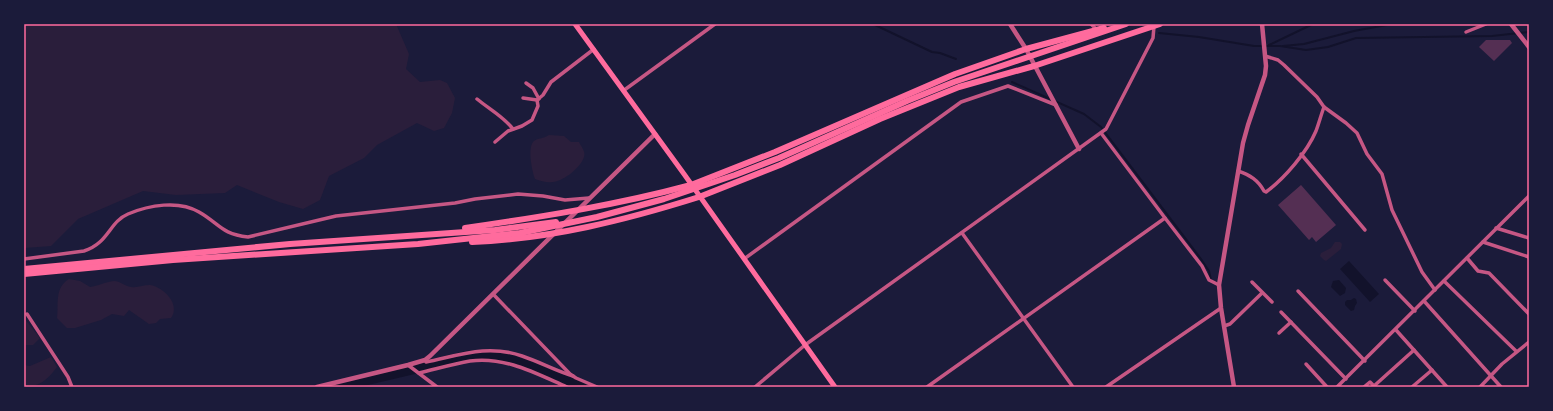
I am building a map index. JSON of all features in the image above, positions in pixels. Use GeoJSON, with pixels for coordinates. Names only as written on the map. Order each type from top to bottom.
{"type":"FeatureCollection","features":[{"type":"Feature","properties":{"kind":"highway"},"geometry":{"type":"LineString","coordinates":[[418,235],[517,220],[648,196],[691,185],[775,152],[925,86],[1026,49],[1117,24]]}},
{"type":"Feature","properties":{"kind":"highway"},"geometry":{"type":"LineString","coordinates":[[24,269],[290,244],[418,235],[520,233],[597,217],[656,201],[735,175],[779,158],[907,101],[954,82],[1126,24]]}},
{"type":"Feature","properties":{"kind":"highway"},"geometry":{"type":"LineString","coordinates":[[24,274],[173,260],[418,244],[520,233],[578,229],[621,220],[700,196],[780,165],[959,87],[1034,66],[1157,25]]}},
{"type":"Feature","properties":{"kind":"main road"},"geometry":{"type":"LineString","coordinates":[[575,24],[700,196],[835,387]]}},
{"type":"Feature","properties":{"kind":"street"},"geometry":{"type":"LineString","coordinates":[[623,91],[715,24]]}},
{"type":"Feature","properties":{"kind":"street"},"geometry":{"type":"LineString","coordinates":[[1010,24],[1026,49],[1079,149]]}},
{"type":"Feature","properties":{"kind":"street"},"geometry":{"type":"LineString","coordinates":[[1091,24],[1098,30]]}},
{"type":"Feature","properties":{"kind":"street"},"geometry":{"type":"LineString","coordinates":[[1234,387],[1220,308],[1219,285],[1238,171],[1248,125],[1265,75],[1266,66],[1262,24]]}},
{"type":"Feature","properties":{"kind":"street"},"geometry":{"type":"LineString","coordinates":[[1466,32],[1486,24]]}},
{"type":"Feature","properties":{"kind":"street"},"geometry":{"type":"LineString","coordinates":[[1511,24],[1529,46]]}},
{"type":"Feature","properties":{"kind":"street"},"geometry":{"type":"LineString","coordinates":[[755,387],[805,345],[1106,129],[1153,38],[1157,25]]}},
{"type":"Feature","properties":{"kind":"street"},"geometry":{"type":"LineString","coordinates":[[538,100],[551,82],[594,49]]}},
{"type":"Feature","properties":{"kind":"street"},"geometry":{"type":"LineString","coordinates":[[1265,56],[1278,60],[1284,65],[1317,97],[1324,107],[1357,133],[1367,154],[1382,174],[1392,210],[1422,272],[1435,290]]}},
{"type":"Feature","properties":{"kind":"street"},"geometry":{"type":"LineString","coordinates":[[495,142],[508,131],[522,126],[532,120],[538,106],[538,100],[533,88],[526,83]]}},
{"type":"Feature","properties":{"kind":"street"},"geometry":{"type":"LineString","coordinates":[[744,259],[961,102],[1008,86],[1056,105]]}},
{"type":"Feature","properties":{"kind":"street"},"geometry":{"type":"LineString","coordinates":[[523,98],[538,100]]}},
{"type":"Feature","properties":{"kind":"street"},"geometry":{"type":"LineString","coordinates":[[476,99],[506,119],[513,129]]}},
{"type":"Feature","properties":{"kind":"street"},"geometry":{"type":"LineString","coordinates":[[1238,171],[1253,178],[1261,186],[1264,192],[1266,192],[1279,181],[1302,154],[1316,132],[1324,107]]}},
{"type":"Feature","properties":{"kind":"street"},"geometry":{"type":"LineString","coordinates":[[1101,133],[1202,266],[1210,280],[1219,285]]}},
{"type":"Feature","properties":{"kind":"street"},"geometry":{"type":"LineString","coordinates":[[317,387],[425,360],[655,134]]}},
{"type":"Feature","properties":{"kind":"street"},"geometry":{"type":"LineString","coordinates":[[1302,154],[1365,230]]}},
{"type":"Feature","properties":{"kind":"street"},"geometry":{"type":"LineString","coordinates":[[24,259],[78,252],[94,248],[101,242],[119,219],[138,210],[165,205],[190,208],[200,213],[224,231],[235,235],[248,237],[336,216],[455,203],[518,194],[565,200],[590,198]]}},
{"type":"Feature","properties":{"kind":"street"},"geometry":{"type":"LineString","coordinates":[[1337,387],[1365,361],[1529,196]]}},
{"type":"Feature","properties":{"kind":"street"},"geometry":{"type":"LineString","coordinates":[[927,387],[1165,218]]}},
{"type":"Feature","properties":{"kind":"street"},"geometry":{"type":"LineString","coordinates":[[1496,228],[1529,238]]}},
{"type":"Feature","properties":{"kind":"street"},"geometry":{"type":"LineString","coordinates":[[962,233],[1073,387]]}},
{"type":"Feature","properties":{"kind":"street"},"geometry":{"type":"LineString","coordinates":[[1483,242],[1529,257]]}},
{"type":"Feature","properties":{"kind":"street"},"geometry":{"type":"LineString","coordinates":[[1467,258],[1478,271],[1490,273],[1529,314]]}},
{"type":"Feature","properties":{"kind":"street"},"geometry":{"type":"LineString","coordinates":[[1385,280],[1415,311]]}},
{"type":"Feature","properties":{"kind":"street"},"geometry":{"type":"LineString","coordinates":[[1444,281],[1516,352]]}},
{"type":"Feature","properties":{"kind":"street"},"geometry":{"type":"LineString","coordinates":[[1252,282],[1272,302]]}},
{"type":"Feature","properties":{"kind":"street"},"geometry":{"type":"LineString","coordinates":[[1298,291],[1365,361]]}},
{"type":"Feature","properties":{"kind":"street"},"geometry":{"type":"LineString","coordinates":[[1224,326],[1230,324],[1262,293]]}},
{"type":"Feature","properties":{"kind":"street"},"geometry":{"type":"LineString","coordinates":[[493,294],[573,376]]}},
{"type":"Feature","properties":{"kind":"street"},"geometry":{"type":"LineString","coordinates":[[1424,302],[1501,386]]}},
{"type":"Feature","properties":{"kind":"street"},"geometry":{"type":"LineString","coordinates":[[1106,387],[1220,308]]}},
{"type":"Feature","properties":{"kind":"street"},"geometry":{"type":"LineString","coordinates":[[1281,312],[1346,379]]}},
{"type":"Feature","properties":{"kind":"street"},"geometry":{"type":"LineString","coordinates":[[27,314],[68,377],[72,387]]}},
{"type":"Feature","properties":{"kind":"street"},"geometry":{"type":"LineString","coordinates":[[1279,333],[1291,322]]}},
{"type":"Feature","properties":{"kind":"street"},"geometry":{"type":"LineString","coordinates":[[1396,330],[1448,387]]}},
{"type":"Feature","properties":{"kind":"street"},"geometry":{"type":"LineString","coordinates":[[1480,387],[1516,352],[1529,342]]}},
{"type":"Feature","properties":{"kind":"street"},"geometry":{"type":"LineString","coordinates":[[425,360],[426,362],[475,350],[499,351],[521,355],[597,387]]}},
{"type":"Feature","properties":{"kind":"street"},"geometry":{"type":"LineString","coordinates":[[1364,387],[1370,382],[1374,386],[1414,350]]}},
{"type":"Feature","properties":{"kind":"street"},"geometry":{"type":"LineString","coordinates":[[419,373],[471,361],[501,362],[519,366],[567,387]]}},
{"type":"Feature","properties":{"kind":"street"},"geometry":{"type":"LineString","coordinates":[[1306,364],[1327,387]]}},
{"type":"Feature","properties":{"kind":"street"},"geometry":{"type":"LineString","coordinates":[[408,365],[437,387]]}},
{"type":"Feature","properties":{"kind":"street"},"geometry":{"type":"LineString","coordinates":[[1412,387],[1432,370]]}},
{"type":"Feature","properties":{"kind":"street"},"geometry":{"type":"LineString","coordinates":[[1440,387],[1444,383]]}},
{"type":"Feature","properties":{"kind":"shaded area"},"geometry":{"type":"Polygon","coordinates":[[[24,24],[396,24],[409,54],[406,69],[420,82],[440,80],[447,83],[455,98],[452,113],[444,128],[434,131],[417,123],[377,145],[364,158],[329,176],[320,200],[303,209],[279,202],[237,185],[225,193],[176,195],[143,191],[78,219],[51,246],[24,248],[24,24]]]}},
{"type":"Feature","properties":{"kind":"shaded area"},"geometry":{"type":"Polygon","coordinates":[[[549,135],[564,136],[571,142],[579,142],[584,151],[584,157],[572,173],[557,181],[544,182],[535,179],[530,154],[534,141],[549,135]]]}},
{"type":"Feature","properties":{"kind":"shaded area"},"geometry":{"type":"Polygon","coordinates":[[[1335,242],[1340,242],[1342,244],[1341,249],[1326,261],[1324,260],[1320,256],[1321,253],[1331,248],[1335,242]]]}},
{"type":"Feature","properties":{"kind":"shaded area"},"geometry":{"type":"Polygon","coordinates":[[[1349,261],[1379,294],[1370,302],[1340,269],[1349,261]]]}},
{"type":"Feature","properties":{"kind":"shaded area"},"geometry":{"type":"Polygon","coordinates":[[[69,279],[80,281],[90,287],[114,281],[131,287],[150,285],[155,286],[170,297],[174,308],[174,313],[171,318],[160,319],[156,323],[149,324],[129,310],[124,316],[112,314],[101,320],[75,328],[67,328],[57,318],[59,292],[64,283],[69,279]]]}},
{"type":"Feature","properties":{"kind":"shaded area"},"geometry":{"type":"Polygon","coordinates":[[[1339,280],[1346,288],[1345,293],[1340,296],[1331,287],[1333,281],[1339,280]]]}},
{"type":"Feature","properties":{"kind":"shaded area"},"geometry":{"type":"Polygon","coordinates":[[[1354,298],[1356,299],[1357,303],[1354,310],[1351,311],[1345,305],[1345,302],[1354,298]]]}},
{"type":"Feature","properties":{"kind":"shaded area"},"geometry":{"type":"Polygon","coordinates":[[[24,318],[40,338],[33,345],[24,345],[24,318]]]}},
{"type":"Feature","properties":{"kind":"shaded area"},"geometry":{"type":"Polygon","coordinates":[[[51,357],[57,367],[50,375],[43,382],[35,386],[24,387],[24,365],[30,366],[51,357]]]}},
{"type":"Feature","properties":{"kind":"building"},"geometry":{"type":"Polygon","coordinates":[[[1486,40],[1510,40],[1512,43],[1494,61],[1479,47],[1486,40]]]}},
{"type":"Feature","properties":{"kind":"building"},"geometry":{"type":"Polygon","coordinates":[[[1301,185],[1336,225],[1316,242],[1312,237],[1309,240],[1278,205],[1301,185]]]}},
{"type":"Feature","properties":{"kind":"waterway"},"geometry":{"type":"LineString","coordinates":[[873,24],[932,52],[940,53],[956,59]]}},
{"type":"Feature","properties":{"kind":"waterway"},"geometry":{"type":"LineString","coordinates":[[1269,45],[1313,24]]}},
{"type":"Feature","properties":{"kind":"waterway"},"geometry":{"type":"LineString","coordinates":[[1283,46],[1304,44],[1354,31],[1392,24]]}},
{"type":"Feature","properties":{"kind":"waterway"},"geometry":{"type":"LineString","coordinates":[[1159,33],[1199,37],[1254,46],[1280,46],[1306,50],[1328,47],[1356,38],[1492,36],[1529,32]]}},
{"type":"Feature","properties":{"kind":"waterway"},"geometry":{"type":"LineString","coordinates":[[1012,82],[1084,114],[1101,127],[1201,259],[1209,271],[1211,280]]}},
{"type":"Feature","properties":{"kind":"waterway"},"geometry":{"type":"LineString","coordinates":[[336,387],[468,356],[492,356],[525,362],[581,387]]}}]}
